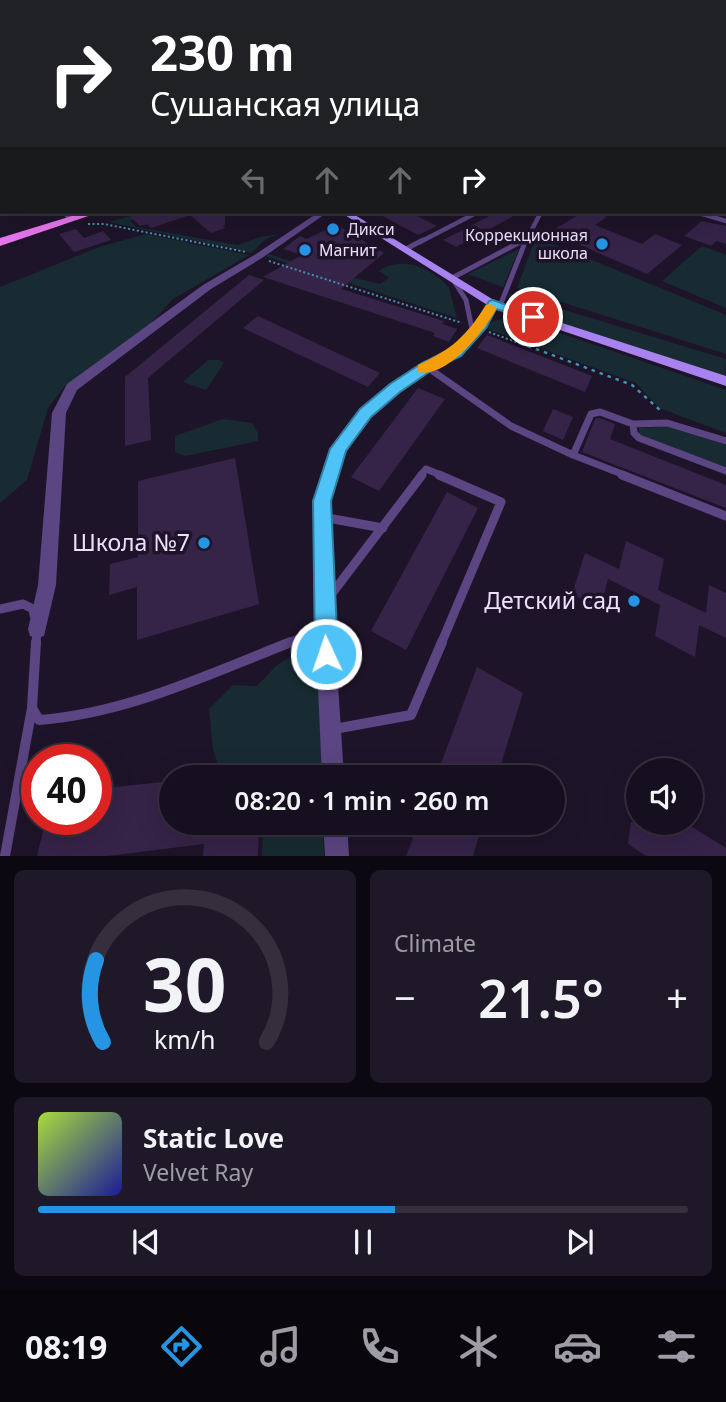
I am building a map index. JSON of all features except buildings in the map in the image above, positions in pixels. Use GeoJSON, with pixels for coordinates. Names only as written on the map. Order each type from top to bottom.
{"type":"FeatureCollection","features":[{"type":"Feature","properties":{"kind":"main road"},"geometry":{"type":"LineString","coordinates":[[347,214],[497,305],[726,381]]}},
{"type":"Feature","properties":{"kind":"main road"},"geometry":{"type":"LineString","coordinates":[[0,242],[72,218]]}},
{"type":"Feature","properties":{"kind":"street"},"geometry":{"type":"LineString","coordinates":[[37,629],[47,585],[59,412],[72,387],[207,287],[321,214]]}},
{"type":"Feature","properties":{"kind":"street"},"geometry":{"type":"LineString","coordinates":[[332,765],[322,501],[338,449],[366,413],[395,388],[456,352],[497,305]]}},
{"type":"Feature","properties":{"kind":"street"},"geometry":{"type":"LineString","coordinates":[[336,835],[337,856]]}},
{"type":"Feature","properties":{"kind":"lane"},"geometry":{"type":"LineString","coordinates":[[406,249],[474,214]]}},
{"type":"Feature","properties":{"kind":"lane"},"geometry":{"type":"LineString","coordinates":[[497,305],[540,214]]}},
{"type":"Feature","properties":{"kind":"lane"},"geometry":{"type":"LineString","coordinates":[[703,214],[726,221]]}},
{"type":"Feature","properties":{"kind":"lane"},"geometry":{"type":"LineString","coordinates":[[474,330],[466,300],[452,278],[527,239]]}},
{"type":"Feature","properties":{"kind":"lane"},"geometry":{"type":"LineString","coordinates":[[427,367],[511,426],[573,455],[726,516]]}},
{"type":"Feature","properties":{"kind":"lane"},"geometry":{"type":"LineString","coordinates":[[573,455],[593,412],[633,424],[667,423],[726,441]]}},
{"type":"Feature","properties":{"kind":"lane"},"geometry":{"type":"LineString","coordinates":[[633,424],[634,433],[639,438],[726,471]]}},
{"type":"Feature","properties":{"kind":"lane"},"geometry":{"type":"LineString","coordinates":[[324,604],[426,469],[501,502],[411,715],[330,729]]}},
{"type":"Feature","properties":{"kind":"lane"},"geometry":{"type":"LineString","coordinates":[[322,517],[383,528]]}},
{"type":"Feature","properties":{"kind":"lane"},"geometry":{"type":"LineString","coordinates":[[0,609],[23,604],[33,609],[37,629],[32,708],[5,856]]}},
{"type":"Feature","properties":{"kind":"lane"},"geometry":{"type":"LineString","coordinates":[[32,708],[39,720],[55,721],[138,702],[325,628]]}},
{"type":"Feature","properties":{"kind":"path"},"geometry":{"type":"LineString","coordinates":[[72,218],[208,243],[259,256],[632,385],[658,410],[669,415]]}},
{"type":"Feature","properties":{"kind":"shaded area"},"geometry":{"type":"Polygon","coordinates":[[[130,216],[134,219],[130,221],[136,227],[238,245],[260,237],[280,234],[266,239],[251,253],[109,222],[130,216]]]}},
{"type":"Feature","properties":{"kind":"shaded area"},"geometry":{"type":"Polygon","coordinates":[[[147,234],[249,255],[173,299],[150,324],[65,386],[48,408],[27,480],[0,503],[0,287],[102,246],[147,234]]]}},
{"type":"Feature","properties":{"kind":"shaded area"},"geometry":{"type":"Polygon","coordinates":[[[536,237],[726,315],[726,354],[517,288],[536,237]]]}},
{"type":"Feature","properties":{"kind":"shaded area"},"geometry":{"type":"Polygon","coordinates":[[[702,246],[726,255],[726,308],[662,281],[702,246]]]}},
{"type":"Feature","properties":{"kind":"shaded area"},"geometry":{"type":"Polygon","coordinates":[[[519,249],[503,287],[468,274],[519,249]]]}},
{"type":"Feature","properties":{"kind":"shaded area"},"geometry":{"type":"Polygon","coordinates":[[[269,254],[312,268],[380,284],[389,278],[379,271],[388,266],[416,266],[434,275],[449,288],[457,318],[265,256],[269,254]]]}},
{"type":"Feature","properties":{"kind":"shaded area"},"geometry":{"type":"Polygon","coordinates":[[[509,293],[726,359],[725,377],[515,308],[509,300],[509,293]]]}},
{"type":"Feature","properties":{"kind":"shaded area"},"geometry":{"type":"Polygon","coordinates":[[[510,316],[726,390],[726,433],[659,408],[636,383],[485,328],[492,322],[510,316]]]}},
{"type":"Feature","properties":{"kind":"shaded area"},"geometry":{"type":"Polygon","coordinates":[[[208,360],[224,363],[206,390],[183,382],[208,360]]]}},
{"type":"Feature","properties":{"kind":"shaded area"},"geometry":{"type":"Polygon","coordinates":[[[223,419],[252,423],[258,433],[258,441],[185,456],[175,452],[175,436],[223,419]]]}},
{"type":"Feature","properties":{"kind":"shaded area"},"geometry":{"type":"Polygon","coordinates":[[[669,427],[726,445],[726,467],[639,435],[639,428],[669,427]]]}},
{"type":"Feature","properties":{"kind":"shaded area"},"geometry":{"type":"Polygon","coordinates":[[[318,640],[322,765],[218,765],[213,750],[209,709],[233,685],[257,686],[277,665],[318,640]]]}},
{"type":"Feature","properties":{"kind":"shaded area"},"geometry":{"type":"Polygon","coordinates":[[[263,835],[323,835],[324,856],[262,856],[263,835]]]}},
{"type":"Feature","properties":{"kind":"slow traffic"},"geometry":{"type":"LineString","coordinates":[[423,369],[456,352],[481,325],[490,308]]}},
{"type":"Feature","properties":{"kind":"place","name":"Дикси"},"geometry":{"type":"Point","coordinates":[333,229]}},
{"type":"Feature","properties":{"kind":"place","name":"Коррекционная школа"},"geometry":{"type":"Point","coordinates":[602,244]}},
{"type":"Feature","properties":{"kind":"place","name":"Магнит"},"geometry":{"type":"Point","coordinates":[305,250]}},
{"type":"Feature","properties":{"kind":"place","name":"Школа №7"},"geometry":{"type":"Point","coordinates":[204,543]}},
{"type":"Feature","properties":{"kind":"place","name":"Детский сад"},"geometry":{"type":"Point","coordinates":[634,601]}},
{"type":"Feature","properties":{"kind":"route"},"geometry":{"type":"LineString","coordinates":[[326,654],[322,501],[338,449],[366,413],[395,388],[456,352],[481,325],[493,304],[533,317]]}}]}
